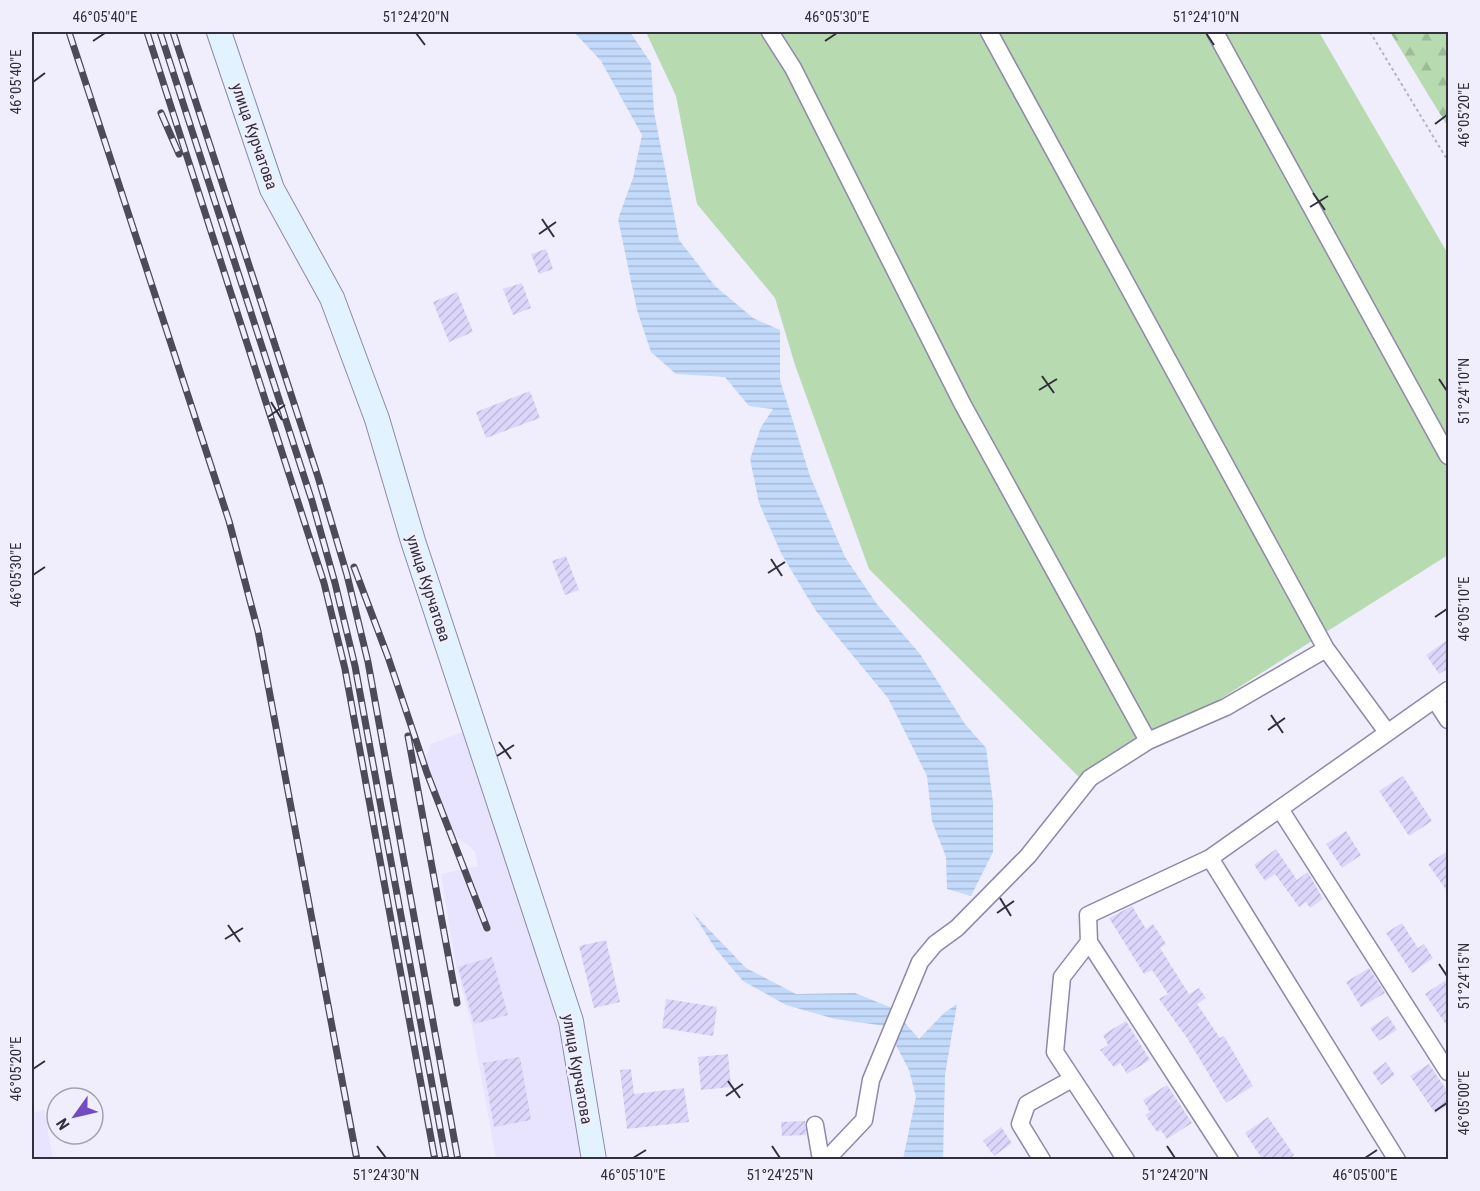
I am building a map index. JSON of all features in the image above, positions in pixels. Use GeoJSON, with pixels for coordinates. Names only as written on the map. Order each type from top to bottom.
{"type":"FeatureCollection","features":[{"type":"Feature","properties":{"kind":"street","name":"улица Курчатова"},"geometry":{"type":"LineString","coordinates":[[219,32],[272,189],[332,298],[377,419],[413,541],[571,1021],[594,1160]]}},
{"type":"Feature","properties":{"kind":"street"},"geometry":{"type":"LineString","coordinates":[[770,32],[793,68],[963,405],[1148,741]]}},
{"type":"Feature","properties":{"kind":"street"},"geometry":{"type":"LineString","coordinates":[[988,32],[1326,649],[1387,732]]}},
{"type":"Feature","properties":{"kind":"street"},"geometry":{"type":"LineString","coordinates":[[1215,32],[1449,456]]}},
{"type":"Feature","properties":{"kind":"street"},"geometry":{"type":"LineString","coordinates":[[826,1160],[864,1120],[871,1080],[920,962],[935,944],[957,928],[1028,856],[1090,778],[1148,741],[1226,707],[1326,649]]}},
{"type":"Feature","properties":{"kind":"street"},"geometry":{"type":"LineString","coordinates":[[1230,1160],[1089,942],[1088,915],[1210,858],[1442,695],[1449,720]]}},
{"type":"Feature","properties":{"kind":"street"},"geometry":{"type":"LineString","coordinates":[[1280,809],[1449,1072]]}},
{"type":"Feature","properties":{"kind":"street"},"geometry":{"type":"LineString","coordinates":[[1210,858],[1396,1160]]}},
{"type":"Feature","properties":{"kind":"street"},"geometry":{"type":"LineString","coordinates":[[1089,942],[1062,977],[1055,1052],[1126,1160]]}},
{"type":"Feature","properties":{"kind":"street"},"geometry":{"type":"LineString","coordinates":[[1042,1160],[1020,1124],[1027,1104],[1072,1078]]}},
{"type":"Feature","properties":{"kind":"street"},"geometry":{"type":"LineString","coordinates":[[815,1125],[820,1160]]}},
{"type":"Feature","properties":{"kind":"path"},"geometry":{"type":"LineString","coordinates":[[1370,32],[1449,161]]}},
{"type":"Feature","properties":{"kind":"shaded area"},"geometry":{"type":"Polygon","coordinates":[[[468,730],[564,1022],[587,1159],[496,1159],[472,1026],[456,967],[441,874],[478,866],[475,851],[455,836],[426,759],[431,744],[468,730]]]}},
{"type":"Feature","properties":{"kind":"shaded area"},"geometry":{"type":"Polygon","coordinates":[[[44,1110],[45,1146],[51,1146],[53,1159],[32,1159],[32,1113],[44,1110]]]}},
{"type":"Feature","properties":{"kind":"green space"},"geometry":{"type":"Polygon","coordinates":[[[646,32],[1319,32],[1448,254],[1448,555],[1086,784],[869,569],[795,365],[775,298],[697,204],[676,96],[646,32]]]}},
{"type":"Feature","properties":{"kind":"green space"},"geometry":{"type":"Polygon","coordinates":[[[1390,32],[1448,32],[1448,127],[1390,32]]]}},
{"type":"Feature","properties":{"kind":"water"},"geometry":{"type":"Polygon","coordinates":[[[574,32],[630,32],[651,63],[654,112],[679,240],[715,286],[753,318],[780,330],[780,380],[810,476],[845,557],[876,603],[920,654],[965,724],[986,748],[993,802],[993,852],[971,896],[947,889],[946,857],[932,821],[927,776],[888,698],[816,611],[782,555],[759,503],[750,459],[761,427],[773,409],[749,406],[725,377],[676,374],[651,352],[637,310],[618,219],[633,178],[642,135],[601,61],[574,32]]]}},
{"type":"Feature","properties":{"kind":"water"},"geometry":{"type":"Polygon","coordinates":[[[692,912],[746,968],[796,994],[855,993],[892,1008],[919,1039],[944,1013],[957,1004],[945,1075],[943,1159],[903,1159],[916,1097],[909,1070],[886,1026],[835,1019],[786,1005],[743,981],[715,948],[692,912]]]}},
{"type":"Feature","properties":{"kind":"building"},"geometry":{"type":"Polygon","coordinates":[[[546,249],[553,269],[539,274],[531,254],[546,249]]]}},
{"type":"Feature","properties":{"kind":"building"},"geometry":{"type":"Polygon","coordinates":[[[522,283],[531,308],[513,315],[503,289],[522,283]]]}},
{"type":"Feature","properties":{"kind":"building"},"geometry":{"type":"Polygon","coordinates":[[[457,292],[473,332],[449,342],[433,302],[457,292]]]}},
{"type":"Feature","properties":{"kind":"building"},"geometry":{"type":"Polygon","coordinates":[[[530,391],[540,418],[486,438],[476,412],[530,391]]]}},
{"type":"Feature","properties":{"kind":"building"},"geometry":{"type":"Polygon","coordinates":[[[566,556],[579,590],[565,595],[552,561],[566,556]]]}},
{"type":"Feature","properties":{"kind":"building"},"geometry":{"type":"Polygon","coordinates":[[[1449,639],[1449,668],[1439,674],[1426,655],[1449,639]]]}},
{"type":"Feature","properties":{"kind":"building"},"geometry":{"type":"Polygon","coordinates":[[[1403,776],[1432,821],[1409,836],[1379,791],[1403,776]]]}},
{"type":"Feature","properties":{"kind":"building"},"geometry":{"type":"Polygon","coordinates":[[[1346,831],[1361,855],[1342,868],[1326,844],[1346,831]]]}},
{"type":"Feature","properties":{"kind":"building"},"geometry":{"type":"Polygon","coordinates":[[[1276,849],[1297,880],[1308,872],[1323,899],[1310,908],[1306,902],[1299,907],[1275,874],[1265,881],[1254,865],[1276,849]]]}},
{"type":"Feature","properties":{"kind":"building"},"geometry":{"type":"Polygon","coordinates":[[[1449,850],[1449,894],[1428,864],[1449,850]]]}},
{"type":"Feature","properties":{"kind":"building"},"geometry":{"type":"Polygon","coordinates":[[[1132,906],[1146,929],[1153,924],[1166,944],[1160,948],[1189,994],[1199,988],[1206,998],[1197,1004],[1220,1038],[1224,1036],[1253,1086],[1226,1103],[1187,1038],[1159,999],[1168,994],[1152,970],[1144,974],[1109,918],[1132,906]]]}},
{"type":"Feature","properties":{"kind":"building"},"geometry":{"type":"Polygon","coordinates":[[[1402,923],[1418,948],[1424,944],[1433,958],[1412,973],[1386,933],[1402,923]]]}},
{"type":"Feature","properties":{"kind":"building"},"geometry":{"type":"Polygon","coordinates":[[[606,940],[620,1002],[594,1008],[579,946],[606,940]]]}},
{"type":"Feature","properties":{"kind":"building"},"geometry":{"type":"Polygon","coordinates":[[[492,957],[508,1015],[474,1024],[458,967],[492,957]]]}},
{"type":"Feature","properties":{"kind":"building"},"geometry":{"type":"Polygon","coordinates":[[[1369,968],[1385,993],[1361,1007],[1346,982],[1369,968]]]}},
{"type":"Feature","properties":{"kind":"building"},"geometry":{"type":"Polygon","coordinates":[[[1449,978],[1449,1029],[1425,994],[1449,978]]]}},
{"type":"Feature","properties":{"kind":"building"},"geometry":{"type":"Polygon","coordinates":[[[666,999],[717,1007],[713,1036],[662,1028],[666,999]]]}},
{"type":"Feature","properties":{"kind":"building"},"geometry":{"type":"Polygon","coordinates":[[[1388,1016],[1397,1030],[1379,1041],[1370,1028],[1388,1016]]]}},
{"type":"Feature","properties":{"kind":"building"},"geometry":{"type":"Polygon","coordinates":[[[1126,1021],[1150,1060],[1127,1074],[1120,1063],[1114,1067],[1100,1050],[1108,1045],[1103,1035],[1126,1021]]]}},
{"type":"Feature","properties":{"kind":"building"},"geometry":{"type":"Polygon","coordinates":[[[728,1054],[731,1087],[701,1090],[698,1057],[728,1054]]]}},
{"type":"Feature","properties":{"kind":"building"},"geometry":{"type":"Polygon","coordinates":[[[520,1057],[531,1120],[494,1127],[483,1063],[520,1057]]]}},
{"type":"Feature","properties":{"kind":"building"},"geometry":{"type":"Polygon","coordinates":[[[1386,1062],[1395,1075],[1381,1085],[1372,1072],[1386,1062]]]}},
{"type":"Feature","properties":{"kind":"building"},"geometry":{"type":"Polygon","coordinates":[[[1429,1064],[1449,1094],[1449,1105],[1435,1113],[1410,1076],[1429,1064]]]}},
{"type":"Feature","properties":{"kind":"building"},"geometry":{"type":"Polygon","coordinates":[[[631,1069],[634,1094],[684,1088],[689,1122],[627,1129],[620,1070],[631,1069]]]}},
{"type":"Feature","properties":{"kind":"building"},"geometry":{"type":"Polygon","coordinates":[[[1167,1085],[1192,1123],[1167,1139],[1161,1130],[1157,1132],[1145,1115],[1150,1112],[1143,1100],[1167,1085]]]}},
{"type":"Feature","properties":{"kind":"building"},"geometry":{"type":"Polygon","coordinates":[[[1268,1117],[1294,1155],[1288,1160],[1263,1160],[1245,1133],[1268,1117]]]}},
{"type":"Feature","properties":{"kind":"building"},"geometry":{"type":"Polygon","coordinates":[[[805,1121],[806,1135],[782,1136],[781,1122],[805,1121]]]}},
{"type":"Feature","properties":{"kind":"building"},"geometry":{"type":"Polygon","coordinates":[[[1001,1127],[1012,1143],[994,1156],[983,1141],[1001,1127]]]}},
{"type":"Feature","properties":{"kind":"railway"},"geometry":{"type":"LineString","coordinates":[[69,32],[229,521],[258,631],[357,1160]]}},
{"type":"Feature","properties":{"kind":"railway"},"geometry":{"type":"LineString","coordinates":[[147,32],[324,583],[345,669],[435,1160]]}},
{"type":"Feature","properties":{"kind":"railway"},"geometry":{"type":"LineString","coordinates":[[160,32],[312,501],[335,583],[355,666],[446,1160]]}},
{"type":"Feature","properties":{"kind":"railway"},"geometry":{"type":"LineString","coordinates":[[173,32],[318,477],[347,575],[368,662],[458,1160]]}},
{"type":"Feature","properties":{"kind":"railway"},"geometry":{"type":"LineString","coordinates":[[161,113],[179,154]]}},
{"type":"Feature","properties":{"kind":"railway"},"geometry":{"type":"LineString","coordinates":[[354,567],[388,657],[427,773],[487,928]]}},
{"type":"Feature","properties":{"kind":"railway"},"geometry":{"type":"LineString","coordinates":[[408,736],[457,1003]]}}]}
